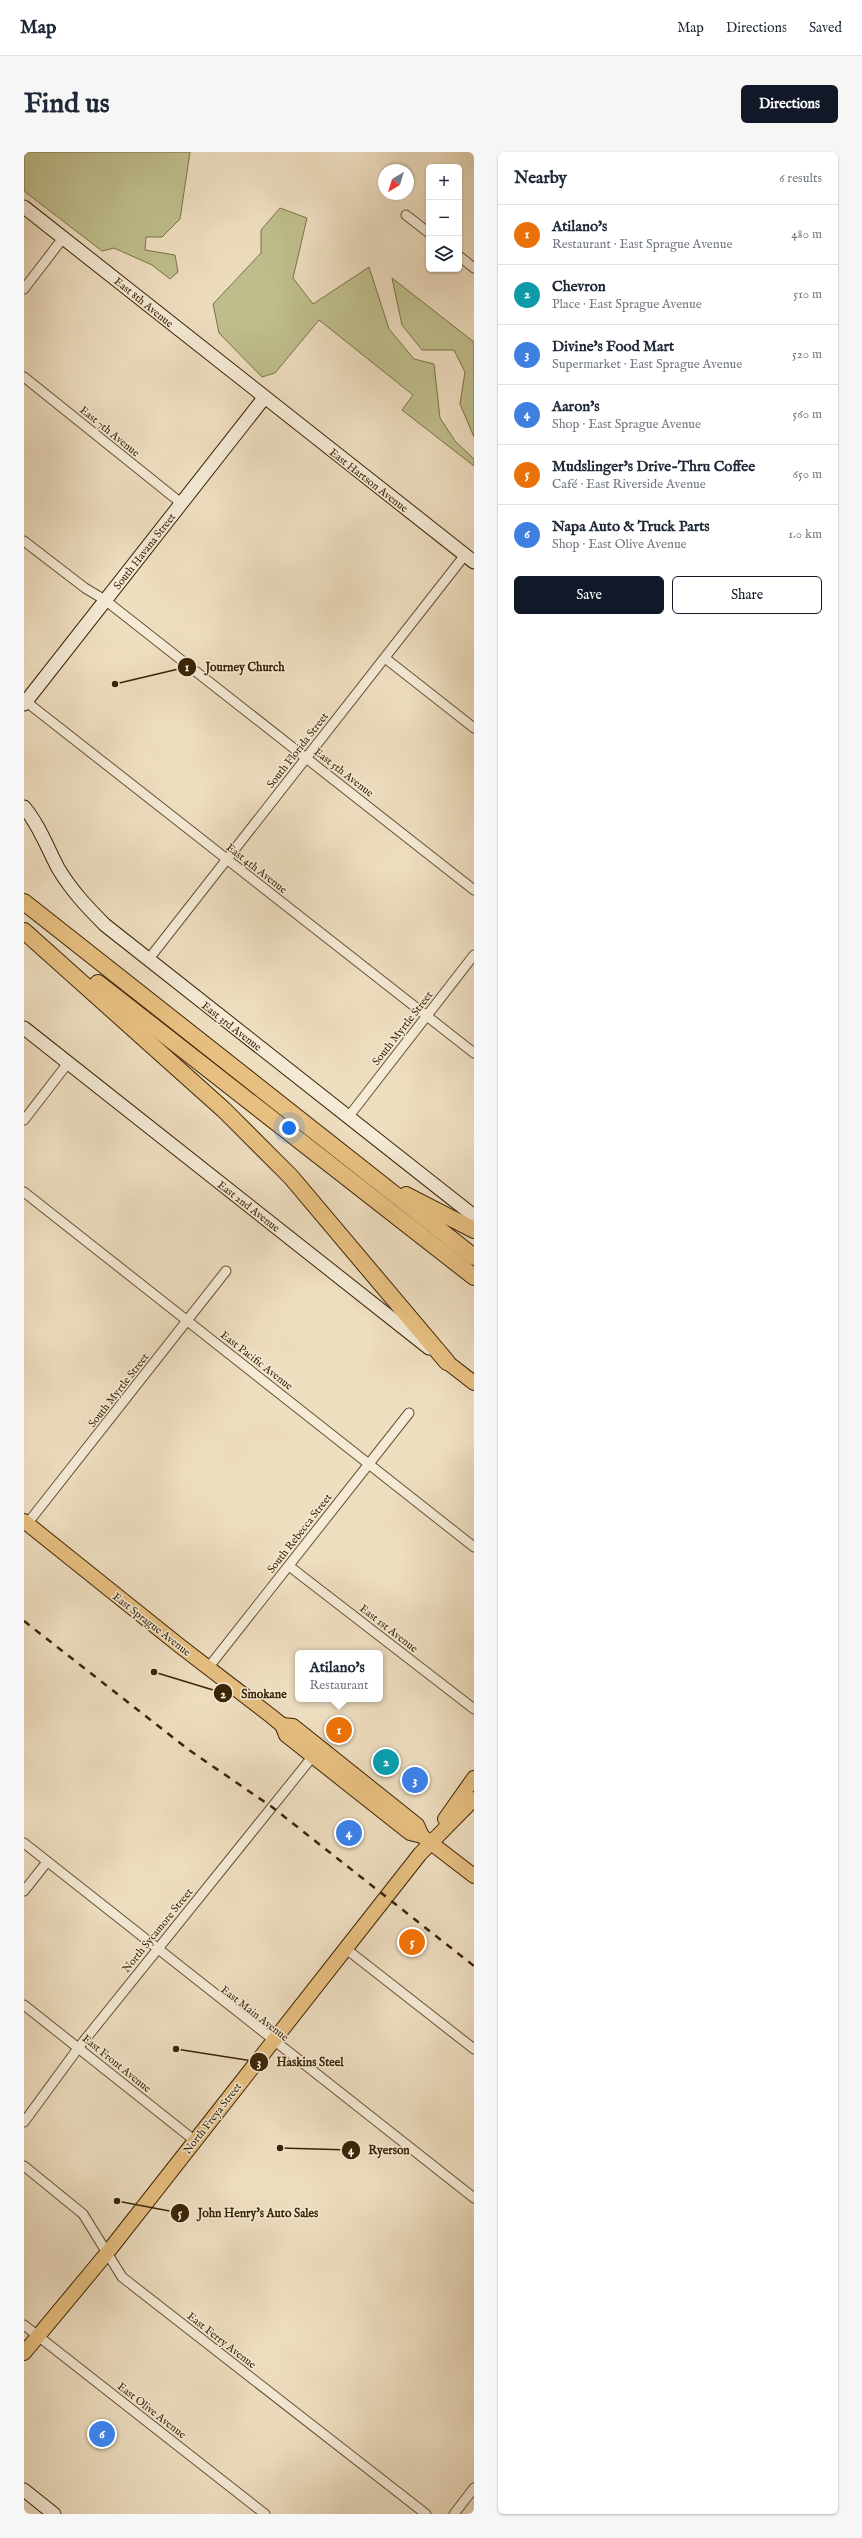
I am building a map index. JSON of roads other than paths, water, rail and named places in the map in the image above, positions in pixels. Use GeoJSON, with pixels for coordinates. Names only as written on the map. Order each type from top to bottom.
{"type":"FeatureCollection","features":[{"type":"Feature","properties":{"kind":"highway"},"geometry":{"type":"LineString","coordinates":[[24,902],[474,1257]]}},
{"type":"Feature","properties":{"kind":"highway"},"geometry":{"type":"LineString","coordinates":[[24,925],[474,1277]]}},
{"type":"Feature","properties":{"kind":"highway"},"geometry":{"type":"LineString","coordinates":[[24,931],[224,1110],[292,1177],[447,1362]]}},
{"type":"Feature","properties":{"kind":"highway"},"geometry":{"type":"LineString","coordinates":[[372,1178],[474,1230]]}},
{"type":"Feature","properties":{"kind":"main road","name":"East 2nd Avenue"},"geometry":{"type":"LineString","coordinates":[[447,1362],[474,1383]]}},
{"type":"Feature","properties":{"kind":"main road","name":"East Sprague Avenue"},"geometry":{"type":"LineString","coordinates":[[26,1522],[208,1668],[282,1725],[286,1736],[410,1833],[426,1840],[474,1876]]}},
{"type":"Feature","properties":{"kind":"main road","name":"East Sprague Avenue"},"geometry":{"type":"LineString","coordinates":[[282,1725],[294,1726],[417,1825],[426,1840]]}},
{"type":"Feature","properties":{"kind":"main road"},"geometry":{"type":"LineString","coordinates":[[426,1840],[474,1778]]}},
{"type":"Feature","properties":{"kind":"main road"},"geometry":{"type":"LineString","coordinates":[[426,1840],[474,1799]]}},
{"type":"Feature","properties":{"kind":"main road","name":"North Freya Street"},"geometry":{"type":"LineString","coordinates":[[24,2354],[107,2252],[345,1948],[426,1840]]}},
{"type":"Feature","properties":{"kind":"main road","name":"North Freya Street"},"geometry":{"type":"LineString","coordinates":[[24,2362],[39,2337]]}},
{"type":"Feature","properties":{"kind":"street","name":"East 8th Avenue"},"geometry":{"type":"LineString","coordinates":[[24,207],[264,398]]}},
{"type":"Feature","properties":{"kind":"street"},"geometry":{"type":"LineString","coordinates":[[406,215],[426,231]]}},
{"type":"Feature","properties":{"kind":"street"},"geometry":{"type":"LineString","coordinates":[[24,289],[63,238]]}},
{"type":"Feature","properties":{"kind":"street"},"geometry":{"type":"LineString","coordinates":[[462,258],[474,268]]}},
{"type":"Feature","properties":{"kind":"street","name":"East 7th Avenue"},"geometry":{"type":"LineString","coordinates":[[24,377],[181,503]]}},
{"type":"Feature","properties":{"kind":"street","name":"South Havana Street"},"geometry":{"type":"LineString","coordinates":[[25,702],[264,398]]}},
{"type":"Feature","properties":{"kind":"street","name":"East Hartson Avenue"},"geometry":{"type":"LineString","coordinates":[[264,398],[470,558]]}},
{"type":"Feature","properties":{"kind":"street","name":"East 5th Avenue"},"geometry":{"type":"LineString","coordinates":[[24,541],[85,588],[105,600],[474,890]]}},
{"type":"Feature","properties":{"kind":"street","name":"South Florida Street"},"geometry":{"type":"LineString","coordinates":[[148,960],[385,658],[470,558]]}},
{"type":"Feature","properties":{"kind":"street"},"geometry":{"type":"LineString","coordinates":[[385,658],[474,728]]}},
{"type":"Feature","properties":{"kind":"street","name":"East 4th Avenue"},"geometry":{"type":"LineString","coordinates":[[25,702],[474,1053]]}},
{"type":"Feature","properties":{"kind":"street","name":"East 3rd Avenue"},"geometry":{"type":"LineString","coordinates":[[24,806],[38,826],[58,868],[80,900],[105,925],[474,1216]]}},
{"type":"Feature","properties":{"kind":"street","name":"South Myrtle Street"},"geometry":{"type":"LineString","coordinates":[[348,1116],[474,955]]}},
{"type":"Feature","properties":{"kind":"street","name":"East 2nd Avenue"},"geometry":{"type":"LineString","coordinates":[[24,1028],[447,1362]]}},
{"type":"Feature","properties":{"kind":"street"},"geometry":{"type":"LineString","coordinates":[[24,1120],[68,1063]]}},
{"type":"Feature","properties":{"kind":"street","name":"East Pacific Avenue"},"geometry":{"type":"LineString","coordinates":[[24,1192],[474,1547]]}},
{"type":"Feature","properties":{"kind":"street","name":"South Myrtle Street"},"geometry":{"type":"LineString","coordinates":[[26,1522],[188,1321],[226,1271]]}},
{"type":"Feature","properties":{"kind":"street","name":"South Rebecca Street"},"geometry":{"type":"LineString","coordinates":[[208,1668],[409,1414]]}},
{"type":"Feature","properties":{"kind":"street","name":"East 1st Avenue"},"geometry":{"type":"LineString","coordinates":[[289,1566],[474,1710]]}},
{"type":"Feature","properties":{"kind":"street","name":"North Sycamore Street"},"geometry":{"type":"LineString","coordinates":[[24,2122],[79,2048],[312,1756]]}},
{"type":"Feature","properties":{"kind":"street","name":"East Main Avenue"},"geometry":{"type":"LineString","coordinates":[[24,1843],[272,2041],[474,2198]]}},
{"type":"Feature","properties":{"kind":"street"},"geometry":{"type":"LineString","coordinates":[[24,1891],[47,1862]]}},
{"type":"Feature","properties":{"kind":"street"},"geometry":{"type":"LineString","coordinates":[[345,1948],[474,2049]]}},
{"type":"Feature","properties":{"kind":"street","name":"East Front Avenue"},"geometry":{"type":"LineString","coordinates":[[24,2005],[194,2140]]}},
{"type":"Feature","properties":{"kind":"street","name":"East Ferry Avenue"},"geometry":{"type":"LineString","coordinates":[[24,2166],[83,2214],[122,2277],[426,2514]]}},
{"type":"Feature","properties":{"kind":"street","name":"East Olive Avenue"},"geometry":{"type":"LineString","coordinates":[[24,2325],[265,2514]]}},
{"type":"Feature","properties":{"kind":"street"},"geometry":{"type":"LineString","coordinates":[[454,2514],[474,2488]]}},
{"type":"Feature","properties":{"kind":"street"},"geometry":{"type":"LineString","coordinates":[[24,2490],[54,2514]]}},
{"type":"Feature","properties":{"kind":"railway"},"geometry":{"type":"LineString","coordinates":[[24,1621],[189,1750],[272,1807],[474,1966]]}},
{"type":"Feature","properties":{"kind":"place","name":"Journey Church"},"geometry":{"type":"Point","coordinates":[115,684]}},
{"type":"Feature","properties":{"kind":"place","name":"Smokane"},"geometry":{"type":"Point","coordinates":[154,1672]}},
{"type":"Feature","properties":{"kind":"place","name":"Atilano's"},"geometry":{"type":"Point","coordinates":[339,1730]}},
{"type":"Feature","properties":{"kind":"place","name":"Chevron"},"geometry":{"type":"Point","coordinates":[386,1762]}},
{"type":"Feature","properties":{"kind":"place","name":"Divine's Food Mart"},"geometry":{"type":"Point","coordinates":[415,1780]}},
{"type":"Feature","properties":{"kind":"place","name":"Aaron's"},"geometry":{"type":"Point","coordinates":[349,1833]}},
{"type":"Feature","properties":{"kind":"place","name":"Mudslinger's Drive-Thru Coffee"},"geometry":{"type":"Point","coordinates":[412,1942]}},
{"type":"Feature","properties":{"kind":"place","name":"Haskins Steel"},"geometry":{"type":"Point","coordinates":[176,2049]}},
{"type":"Feature","properties":{"kind":"place","name":"Ryerson"},"geometry":{"type":"Point","coordinates":[280,2148]}},
{"type":"Feature","properties":{"kind":"place","name":"John Henry's Auto Sales"},"geometry":{"type":"Point","coordinates":[117,2201]}},
{"type":"Feature","properties":{"kind":"place","name":"Napa Auto & Truck Parts"},"geometry":{"type":"Point","coordinates":[102,2434]}}]}
